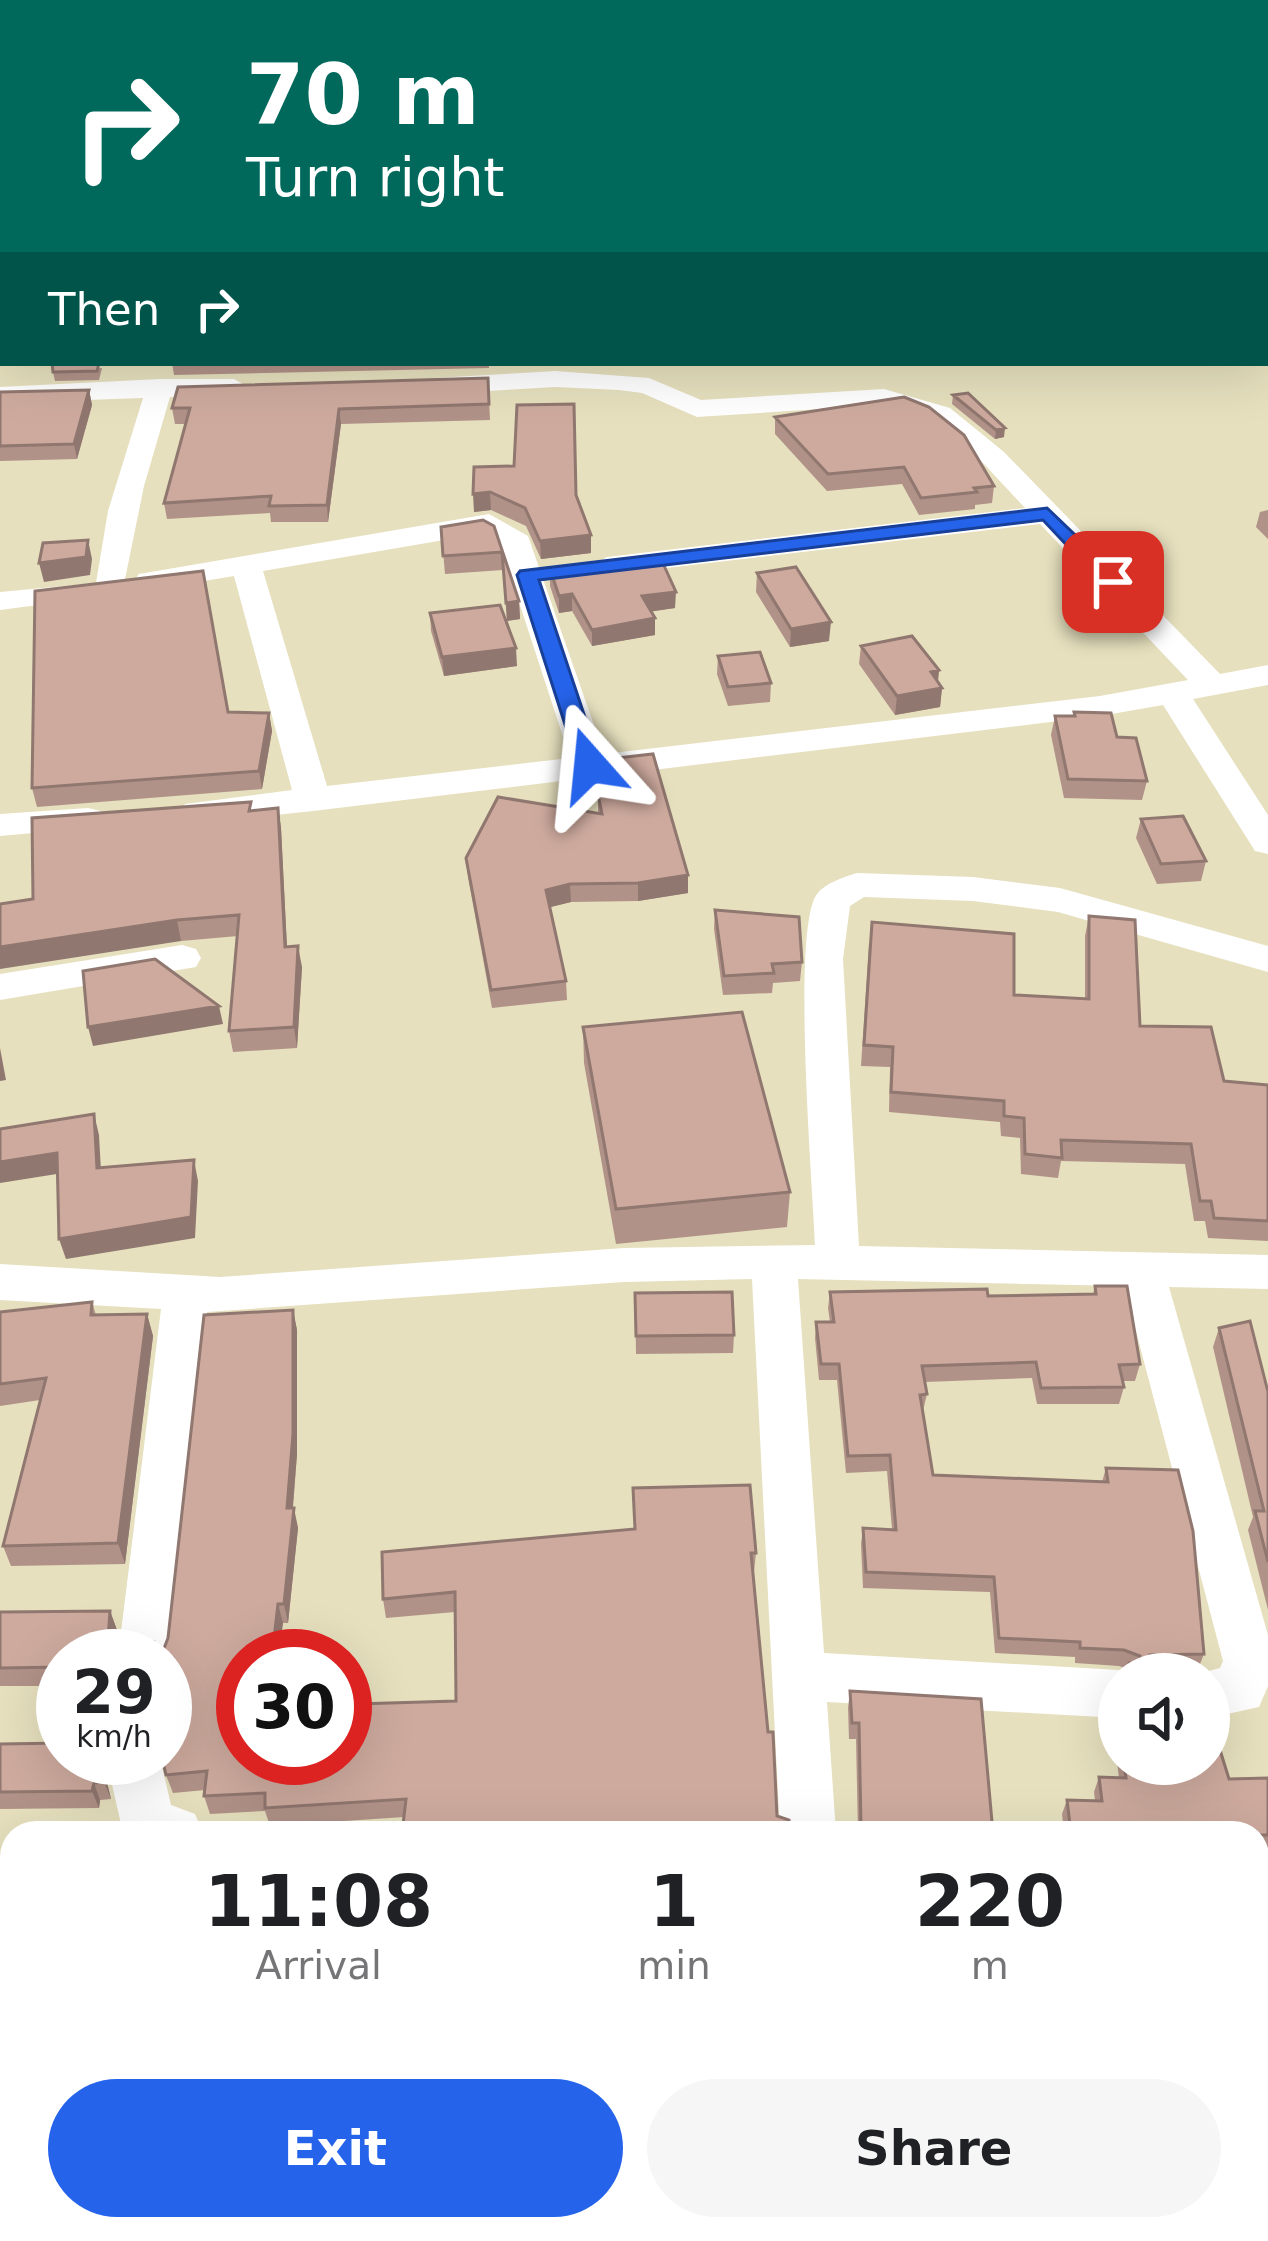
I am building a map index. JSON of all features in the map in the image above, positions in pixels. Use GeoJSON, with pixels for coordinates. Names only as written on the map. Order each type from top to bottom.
{"type":"FeatureCollection","features":[{"type":"Feature","properties":{"kind":"street"},"geometry":{"type":"LineString","coordinates":[[399,386],[619,382],[649,386],[697,409],[884,397],[940,414],[994,458],[1212,686]]}},
{"type":"Feature","properties":{"kind":"street"},"geometry":{"type":"LineString","coordinates":[[111,587],[113,549],[160,387]]}},
{"type":"Feature","properties":{"kind":"street"},"geometry":{"type":"LineString","coordinates":[[0,395],[256,387]]}},
{"type":"Feature","properties":{"kind":"street"},"geometry":{"type":"LineString","coordinates":[[550,572],[1047,514]]}},
{"type":"Feature","properties":{"kind":"street"},"geometry":{"type":"LineString","coordinates":[[0,601],[246,566],[489,523],[513,536],[550,572],[590,765]]}},
{"type":"Feature","properties":{"kind":"street"},"geometry":{"type":"LineString","coordinates":[[246,566],[314,800]]}},
{"type":"Feature","properties":{"kind":"street"},"geometry":{"type":"LineString","coordinates":[[161,814],[1100,706],[1268,675]]}},
{"type":"Feature","properties":{"kind":"street"},"geometry":{"type":"LineString","coordinates":[[1172,693],[1268,843]]}},
{"type":"Feature","properties":{"kind":"street"},"geometry":{"type":"LineString","coordinates":[[0,825],[115,817]]}},
{"type":"Feature","properties":{"kind":"street"},"geometry":{"type":"LineString","coordinates":[[838,1262],[824,959],[832,900],[857,885],[973,889],[1060,900],[1268,959]]}},
{"type":"Feature","properties":{"kind":"street"},"geometry":{"type":"LineString","coordinates":[[0,987],[182,958]]}},
{"type":"Feature","properties":{"kind":"street"},"geometry":{"type":"LineString","coordinates":[[774,1261],[807,1821]]}},
{"type":"Feature","properties":{"kind":"street"},"geometry":{"type":"LineString","coordinates":[[0,1282],[186,1295],[624,1264],[774,1261],[1268,1272]]}},
{"type":"Feature","properties":{"kind":"street"},"geometry":{"type":"LineString","coordinates":[[1142,1270],[1249,1661],[1240,1690],[1230,1691]]}},
{"type":"Feature","properties":{"kind":"street"},"geometry":{"type":"LineString","coordinates":[[147,1629],[186,1295]]}},
{"type":"Feature","properties":{"kind":"street"},"geometry":{"type":"LineString","coordinates":[[799,1676],[1098,1693]]}},
{"type":"Feature","properties":{"kind":"street"},"geometry":{"type":"LineString","coordinates":[[139,1785],[146,1821]]}},
{"type":"Feature","properties":{"kind":"building"},"geometry":{"type":"Polygon","coordinates":[[[52,366],[98,366],[97,371],[53,372],[52,366]]]}},
{"type":"Feature","properties":{"kind":"building"},"geometry":{"type":"Polygon","coordinates":[[[488,378],[489,404],[339,409],[327,505],[269,506],[271,496],[164,503],[190,408],[172,408],[178,387],[488,378]]]}},
{"type":"Feature","properties":{"kind":"building"},"geometry":{"type":"Polygon","coordinates":[[[89,390],[74,444],[0,446],[0,392],[89,390]]]}},
{"type":"Feature","properties":{"kind":"building"},"geometry":{"type":"Polygon","coordinates":[[[968,393],[1005,428],[996,430],[953,395],[968,393]]]}},
{"type":"Feature","properties":{"kind":"building"},"geometry":{"type":"Polygon","coordinates":[[[904,397],[929,407],[964,435],[994,486],[921,498],[904,467],[828,474],[775,417],[904,397]]]}},
{"type":"Feature","properties":{"kind":"building"},"geometry":{"type":"Polygon","coordinates":[[[574,404],[576,495],[591,535],[540,541],[525,508],[490,492],[473,494],[474,467],[514,466],[517,405],[574,404]]]}},
{"type":"Feature","properties":{"kind":"building"},"geometry":{"type":"Polygon","coordinates":[[[483,520],[494,526],[519,601],[506,603],[502,552],[443,556],[441,527],[483,520]]]}},
{"type":"Feature","properties":{"kind":"building"},"geometry":{"type":"Polygon","coordinates":[[[88,540],[86,557],[39,563],[43,543],[88,540]]]}},
{"type":"Feature","properties":{"kind":"building"},"geometry":{"type":"Polygon","coordinates":[[[661,559],[676,592],[642,596],[655,618],[592,630],[572,594],[559,596],[550,569],[621,561],[661,559]]]}},
{"type":"Feature","properties":{"kind":"building"},"geometry":{"type":"Polygon","coordinates":[[[796,567],[831,622],[791,629],[757,573],[796,567]]]}},
{"type":"Feature","properties":{"kind":"building"},"geometry":{"type":"Polygon","coordinates":[[[203,571],[228,712],[269,713],[259,771],[32,788],[35,591],[203,571]]]}},
{"type":"Feature","properties":{"kind":"building"},"geometry":{"type":"Polygon","coordinates":[[[500,605],[516,648],[442,657],[430,613],[500,605]]]}},
{"type":"Feature","properties":{"kind":"building"},"geometry":{"type":"Polygon","coordinates":[[[912,636],[939,670],[931,672],[942,688],[897,696],[861,646],[912,636]]]}},
{"type":"Feature","properties":{"kind":"building"},"geometry":{"type":"Polygon","coordinates":[[[760,652],[771,683],[728,687],[718,656],[760,652]]]}},
{"type":"Feature","properties":{"kind":"building"},"geometry":{"type":"Polygon","coordinates":[[[1074,712],[1111,713],[1117,737],[1136,738],[1147,781],[1068,779],[1055,716],[1075,716],[1074,712]]]}},
{"type":"Feature","properties":{"kind":"building"},"geometry":{"type":"Polygon","coordinates":[[[653,754],[688,875],[546,890],[566,981],[491,990],[466,858],[498,797],[602,814],[598,795],[628,792],[617,758],[653,754]]]}},
{"type":"Feature","properties":{"kind":"building"},"geometry":{"type":"Polygon","coordinates":[[[251,802],[249,811],[278,808],[285,947],[298,946],[294,1027],[229,1031],[239,915],[0,947],[0,904],[33,899],[32,818],[251,802]]]}},
{"type":"Feature","properties":{"kind":"building"},"geometry":{"type":"Polygon","coordinates":[[[1183,816],[1206,861],[1161,864],[1141,819],[1183,816]]]}},
{"type":"Feature","properties":{"kind":"building"},"geometry":{"type":"Polygon","coordinates":[[[715,910],[799,917],[802,962],[772,964],[774,973],[724,976],[715,910]]]}},
{"type":"Feature","properties":{"kind":"building"},"geometry":{"type":"Polygon","coordinates":[[[1089,916],[1135,920],[1140,1026],[1211,1027],[1224,1081],[1268,1085],[1268,1221],[1214,1218],[1211,1201],[1200,1201],[1191,1144],[1061,1140],[1062,1158],[1025,1154],[1024,1118],[1004,1116],[1004,1101],[891,1092],[893,1047],[864,1045],[872,922],[1014,934],[1014,995],[1089,999],[1089,916]]]}},
{"type":"Feature","properties":{"kind":"building"},"geometry":{"type":"Polygon","coordinates":[[[155,959],[219,1006],[88,1027],[83,971],[155,959]]]}},
{"type":"Feature","properties":{"kind":"building"},"geometry":{"type":"Polygon","coordinates":[[[742,1012],[790,1192],[616,1209],[583,1027],[742,1012]]]}},
{"type":"Feature","properties":{"kind":"building"},"geometry":{"type":"Polygon","coordinates":[[[94,1114],[97,1168],[194,1160],[191,1217],[59,1239],[57,1153],[0,1162],[0,1129],[94,1114]]]}},
{"type":"Feature","properties":{"kind":"building"},"geometry":{"type":"Polygon","coordinates":[[[1095,1286],[1127,1286],[1140,1364],[1119,1365],[1124,1387],[1041,1388],[1036,1362],[922,1366],[927,1394],[920,1395],[933,1475],[1108,1482],[1106,1468],[1178,1470],[1193,1531],[1204,1653],[1132,1653],[1080,1648],[1080,1642],[999,1638],[994,1577],[866,1572],[863,1528],[896,1530],[890,1455],[848,1456],[839,1364],[821,1364],[816,1322],[834,1322],[830,1292],[987,1289],[988,1296],[1096,1294],[1095,1286]]]}},
{"type":"Feature","properties":{"kind":"building"},"geometry":{"type":"Polygon","coordinates":[[[732,1292],[734,1335],[636,1336],[635,1293],[732,1292]]]}},
{"type":"Feature","properties":{"kind":"building"},"geometry":{"type":"Polygon","coordinates":[[[92,1302],[91,1315],[147,1314],[118,1543],[3,1546],[46,1378],[0,1384],[0,1312],[92,1302]]]}},
{"type":"Feature","properties":{"kind":"building"},"geometry":{"type":"Polygon","coordinates":[[[293,1310],[293,1434],[287,1508],[294,1508],[284,1604],[278,1604],[275,1629],[216,1629],[216,1785],[372,1785],[372,1704],[456,1701],[455,1592],[383,1599],[382,1552],[635,1529],[633,1488],[750,1485],[756,1553],[751,1553],[768,1732],[773,1732],[777,1816],[789,1821],[403,1821],[406,1799],[265,1808],[265,1793],[204,1796],[207,1771],[192,1772],[192,1629],[169,1629],[204,1315],[293,1310]]]}},
{"type":"Feature","properties":{"kind":"building"},"geometry":{"type":"Polygon","coordinates":[[[1250,1321],[1268,1392],[1268,1562],[1255,1511],[1264,1511],[1219,1328],[1250,1321]]]}},
{"type":"Feature","properties":{"kind":"building"},"geometry":{"type":"Polygon","coordinates":[[[110,1611],[109,1629],[36,1629],[36,1667],[0,1668],[0,1612],[110,1611]]]}},
{"type":"Feature","properties":{"kind":"building"},"geometry":{"type":"Polygon","coordinates":[[[850,1691],[981,1699],[992,1821],[861,1821],[859,1723],[852,1723],[850,1691]]]}},
{"type":"Feature","properties":{"kind":"building"},"geometry":{"type":"Polygon","coordinates":[[[36,1743],[36,1785],[94,1785],[92,1791],[0,1792],[0,1744],[36,1743]]]}},
{"type":"Feature","properties":{"kind":"building"},"geometry":{"type":"Polygon","coordinates":[[[1268,1778],[1268,1821],[1070,1821],[1067,1800],[1102,1801],[1100,1785],[1230,1785],[1230,1779],[1268,1778]]]}},
{"type":"Feature","properties":{"kind":"route"},"geometry":{"type":"LineString","coordinates":[[590,765],[527,575],[1047,514],[1113,582]]}}]}
